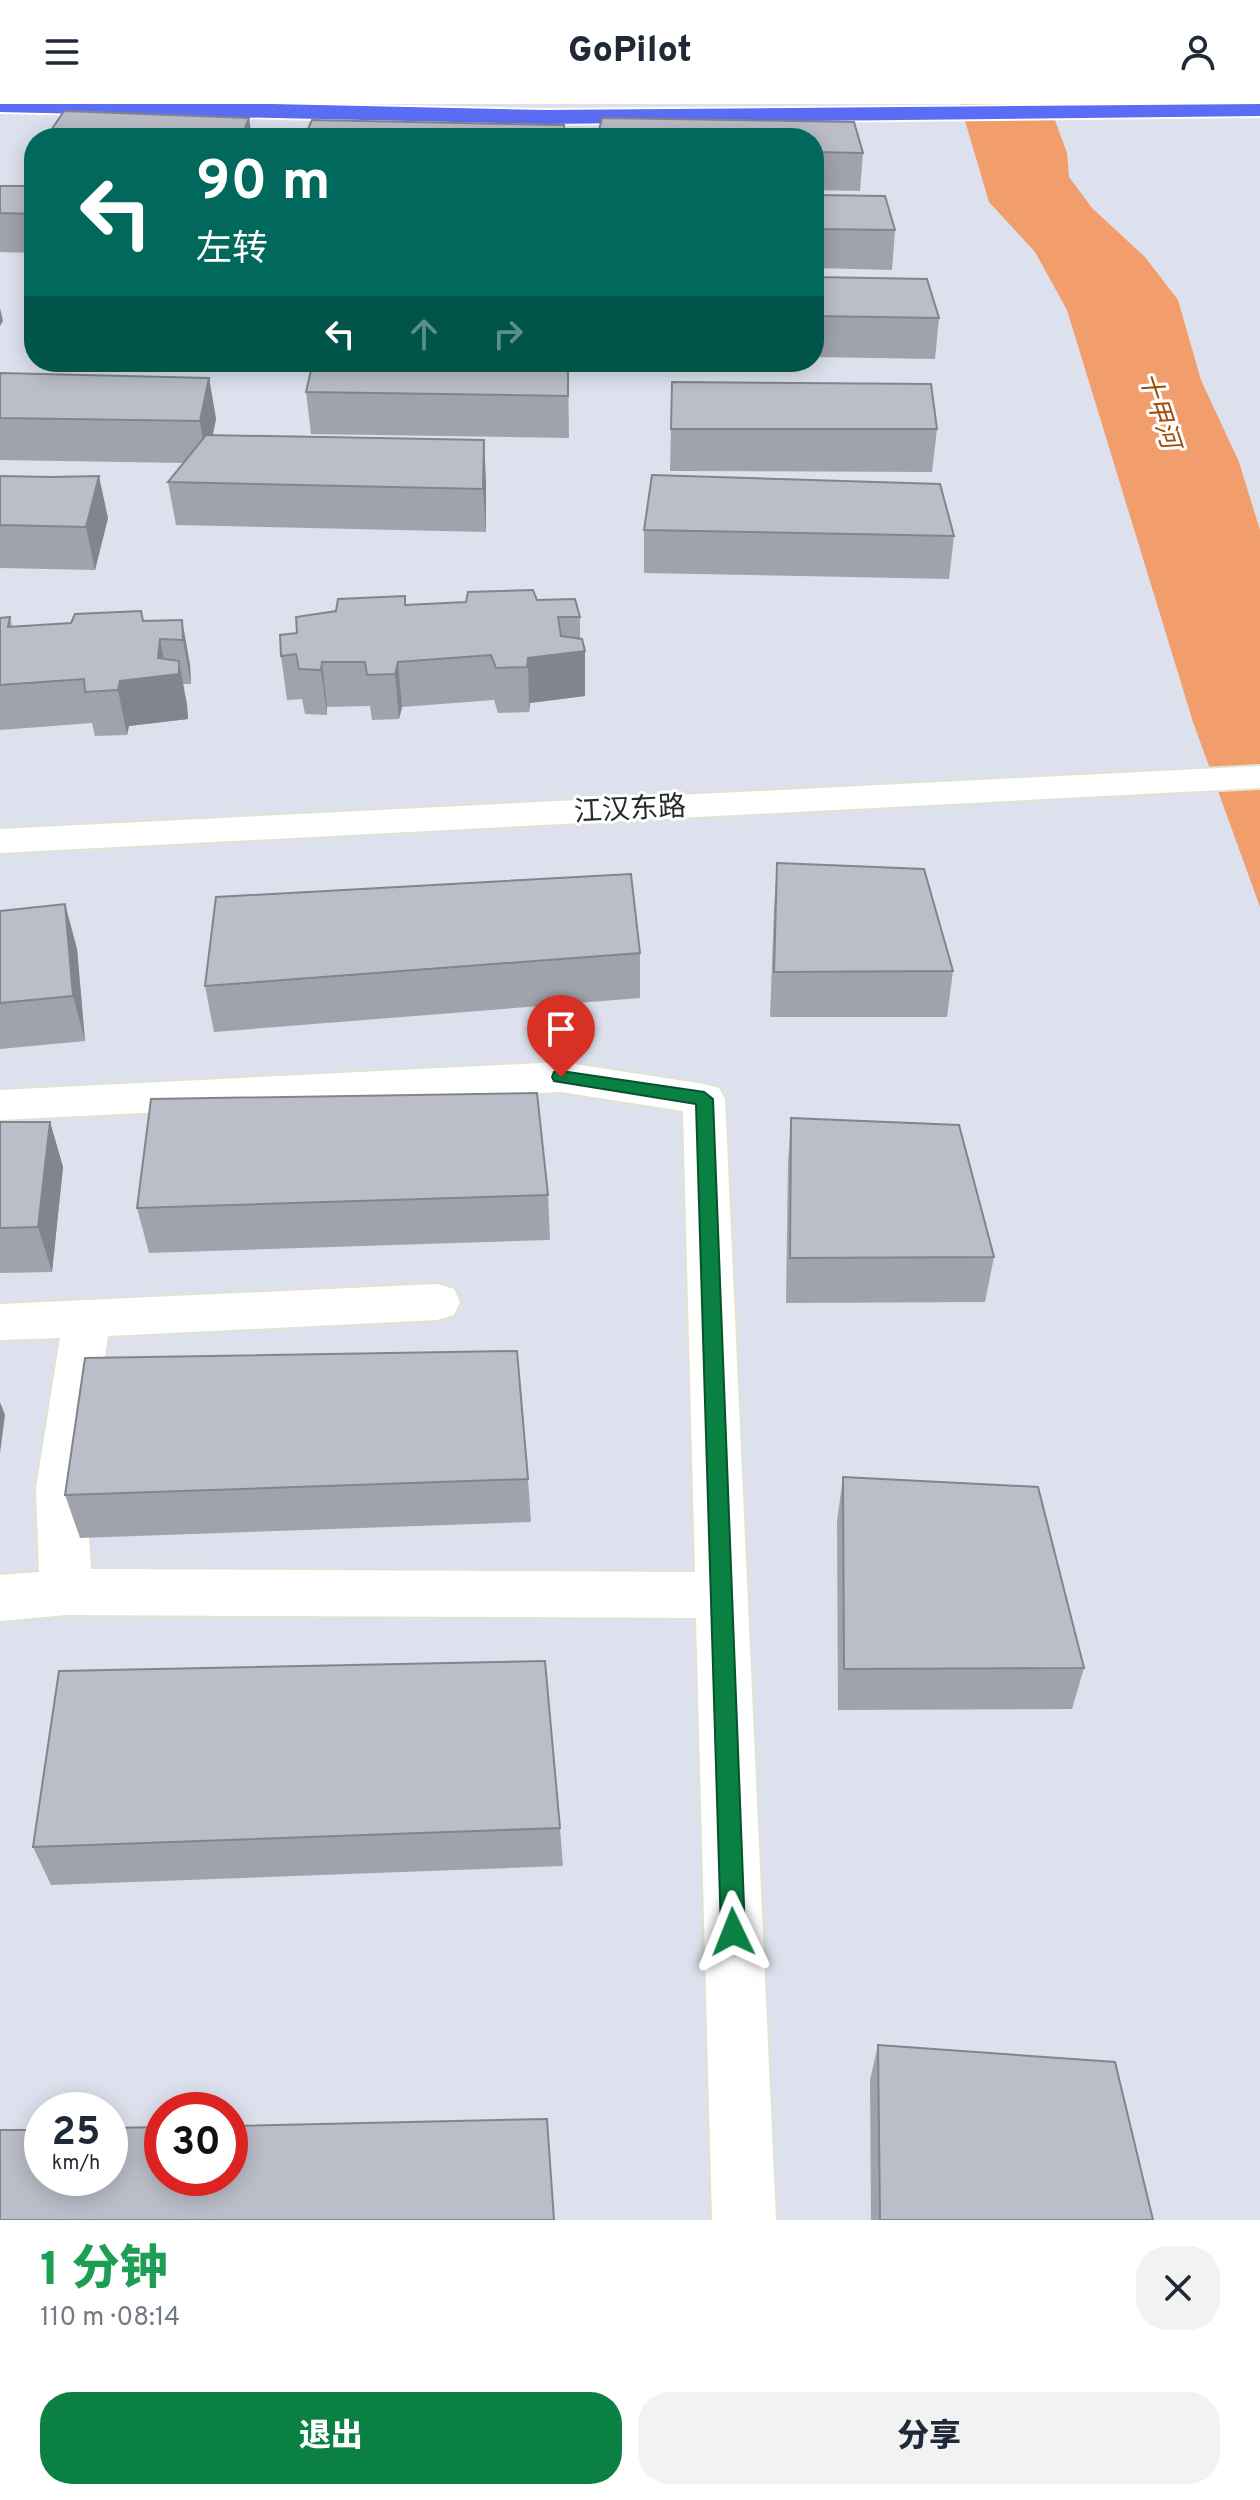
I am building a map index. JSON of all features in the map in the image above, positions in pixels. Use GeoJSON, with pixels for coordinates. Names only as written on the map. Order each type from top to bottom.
{"type":"FeatureCollection","features":[{"type":"Feature","properties":{"kind":"main road"},"geometry":{"type":"LineString","coordinates":[[0,105],[545,117],[1082,113],[1259,107]]}},
{"type":"Feature","properties":{"kind":"street","name":"江汉东路"},"geometry":{"type":"LineString","coordinates":[[0,841],[1260,777]]}},
{"type":"Feature","properties":{"kind":"street"},"geometry":{"type":"LineString","coordinates":[[0,1105],[561,1077],[704,1099],[744,2220]]}},
{"type":"Feature","properties":{"kind":"street"},"geometry":{"type":"LineString","coordinates":[[0,1322],[437,1302]]}},
{"type":"Feature","properties":{"kind":"street"},"geometry":{"type":"LineString","coordinates":[[66,1592],[61,1488],[87,1319]]}},
{"type":"Feature","properties":{"kind":"street"},"geometry":{"type":"LineString","coordinates":[[0,1598],[66,1592],[721,1595]]}},
{"type":"Feature","properties":{"kind":"water","name":"十甲河"},"geometry":{"type":"Polygon","coordinates":[[[960,104],[1049,104],[1067,153],[1069,177],[1092,208],[1145,257],[1178,300],[1201,380],[1239,462],[1260,530],[1260,907],[1193,722],[1067,310],[1035,252],[989,202],[960,104]]]}},
{"type":"Feature","properties":{"kind":"building"},"geometry":{"type":"Polygon","coordinates":[[[64,111],[249,118],[245,128],[53,128],[64,111]]]}},
{"type":"Feature","properties":{"kind":"building"},"geometry":{"type":"Polygon","coordinates":[[[602,118],[854,122],[863,153],[824,152],[824,128],[600,128],[602,118]]]}},
{"type":"Feature","properties":{"kind":"building"},"geometry":{"type":"Polygon","coordinates":[[[312,120],[564,125],[564,128],[308,128],[312,120]]]}},
{"type":"Feature","properties":{"kind":"building"},"geometry":{"type":"Polygon","coordinates":[[[0,186],[24,186],[24,214],[0,213],[0,186]]]}},
{"type":"Feature","properties":{"kind":"building"},"geometry":{"type":"Polygon","coordinates":[[[824,195],[885,196],[895,230],[824,229],[824,195]]]}},
{"type":"Feature","properties":{"kind":"building"},"geometry":{"type":"Polygon","coordinates":[[[824,277],[927,279],[939,318],[824,316],[824,277]]]}},
{"type":"Feature","properties":{"kind":"building"},"geometry":{"type":"Polygon","coordinates":[[[311,372],[568,372],[568,396],[306,392],[311,372]]]}},
{"type":"Feature","properties":{"kind":"building"},"geometry":{"type":"Polygon","coordinates":[[[0,373],[209,378],[200,421],[0,418],[0,373]]]}},
{"type":"Feature","properties":{"kind":"building"},"geometry":{"type":"Polygon","coordinates":[[[672,382],[931,384],[937,429],[671,429],[672,382]]]}},
{"type":"Feature","properties":{"kind":"building"},"geometry":{"type":"Polygon","coordinates":[[[206,435],[484,440],[483,489],[168,482],[206,435]]]}},
{"type":"Feature","properties":{"kind":"building"},"geometry":{"type":"Polygon","coordinates":[[[652,475],[940,484],[954,536],[644,530],[652,475]]]}},
{"type":"Feature","properties":{"kind":"building"},"geometry":{"type":"Polygon","coordinates":[[[0,476],[99,476],[86,527],[0,525],[0,476]]]}},
{"type":"Feature","properties":{"kind":"building"},"geometry":{"type":"Polygon","coordinates":[[[533,590],[537,600],[575,599],[580,617],[558,617],[561,636],[582,639],[585,651],[528,658],[527,667],[496,668],[491,655],[398,662],[395,674],[367,675],[365,662],[322,662],[321,670],[299,669],[296,654],[281,656],[280,635],[297,633],[296,617],[336,611],[338,599],[405,596],[405,605],[466,602],[468,592],[533,590]]]}},
{"type":"Feature","properties":{"kind":"building"},"geometry":{"type":"Polygon","coordinates":[[[141,611],[143,621],[182,620],[183,640],[160,639],[158,658],[179,661],[179,674],[120,681],[118,690],[85,692],[84,679],[0,685],[0,618],[10,617],[8,627],[71,623],[75,614],[141,611]]]}},
{"type":"Feature","properties":{"kind":"building"},"geometry":{"type":"Polygon","coordinates":[[[777,863],[924,869],[953,971],[774,972],[777,863]]]}},
{"type":"Feature","properties":{"kind":"building"},"geometry":{"type":"Polygon","coordinates":[[[631,874],[640,953],[205,986],[216,897],[631,874]]]}},
{"type":"Feature","properties":{"kind":"building"},"geometry":{"type":"Polygon","coordinates":[[[65,904],[73,996],[0,1003],[0,911],[65,904]]]}},
{"type":"Feature","properties":{"kind":"building"},"geometry":{"type":"Polygon","coordinates":[[[537,1093],[548,1195],[137,1208],[151,1099],[537,1093]]]}},
{"type":"Feature","properties":{"kind":"building"},"geometry":{"type":"Polygon","coordinates":[[[791,1118],[959,1125],[994,1257],[790,1258],[791,1118]]]}},
{"type":"Feature","properties":{"kind":"building"},"geometry":{"type":"Polygon","coordinates":[[[0,1122],[50,1122],[38,1227],[0,1228],[0,1122]]]}},
{"type":"Feature","properties":{"kind":"building"},"geometry":{"type":"Polygon","coordinates":[[[517,1351],[528,1479],[65,1495],[85,1358],[517,1351]]]}},
{"type":"Feature","properties":{"kind":"building"},"geometry":{"type":"Polygon","coordinates":[[[843,1477],[1038,1487],[1084,1668],[844,1669],[843,1477]]]}},
{"type":"Feature","properties":{"kind":"building"},"geometry":{"type":"Polygon","coordinates":[[[545,1661],[560,1828],[33,1847],[59,1671],[545,1661]]]}},
{"type":"Feature","properties":{"kind":"building"},"geometry":{"type":"Polygon","coordinates":[[[878,2045],[1115,2062],[1153,2220],[880,2220],[878,2045]]]}},
{"type":"Feature","properties":{"kind":"building"},"geometry":{"type":"Polygon","coordinates":[[[547,2119],[554,2220],[0,2220],[0,2130],[24,2130],[24,2196],[128,2196],[128,2128],[144,2127],[144,2196],[248,2196],[248,2126],[547,2119]]]}},
{"type":"Feature","properties":{"kind":"route"},"geometry":{"type":"LineString","coordinates":[[561,1077],[704,1099],[733,1932]]}}]}
